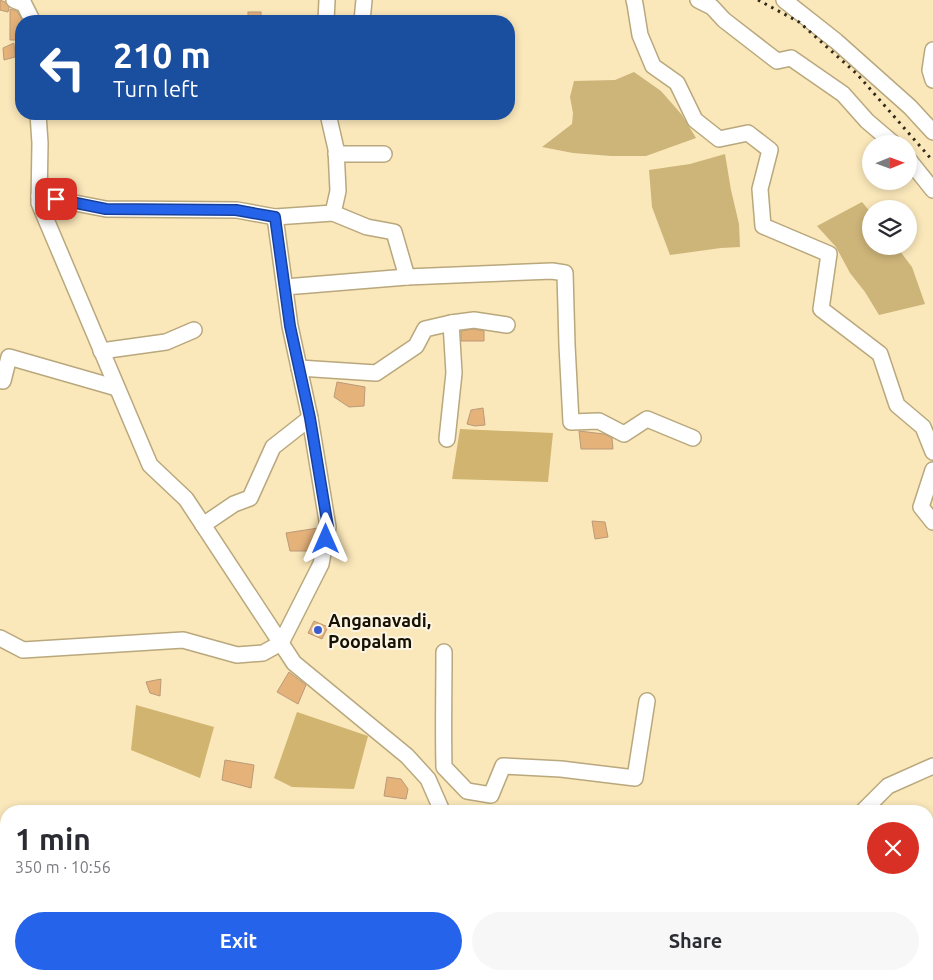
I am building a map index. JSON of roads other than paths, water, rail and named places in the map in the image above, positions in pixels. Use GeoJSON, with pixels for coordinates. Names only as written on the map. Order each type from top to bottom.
{"type":"FeatureCollection","features":[{"type":"Feature","properties":{"kind":"street"},"geometry":{"type":"LineString","coordinates":[[14,0],[24,4],[30,15]]}},
{"type":"Feature","properties":{"kind":"street"},"geometry":{"type":"LineString","coordinates":[[326,15],[327,0]]}},
{"type":"Feature","properties":{"kind":"street"},"geometry":{"type":"LineString","coordinates":[[363,15],[364,0]]}},
{"type":"Feature","properties":{"kind":"street"},"geometry":{"type":"LineString","coordinates":[[634,0],[640,35],[654,66],[677,83],[695,120],[719,139],[748,133],[770,150],[760,189],[763,226],[829,254],[821,309],[880,354],[897,405],[923,427],[933,452]]}},
{"type":"Feature","properties":{"kind":"street"},"geometry":{"type":"LineString","coordinates":[[698,0],[712,7],[724,20],[777,61],[791,58],[844,94],[867,121],[883,135]]}},
{"type":"Feature","properties":{"kind":"street"},"geometry":{"type":"LineString","coordinates":[[784,0],[844,48],[910,107],[933,132]]}},
{"type":"Feature","properties":{"kind":"street"},"geometry":{"type":"LineString","coordinates":[[933,50],[930,70],[933,80]]}},
{"type":"Feature","properties":{"kind":"street"},"geometry":{"type":"LineString","coordinates":[[38,120],[40,203],[150,466],[186,499],[294,663],[407,756],[428,778],[439,805]]}},
{"type":"Feature","properties":{"kind":"street"},"geometry":{"type":"LineString","coordinates":[[329,120],[336,149],[338,191],[333,213]]}},
{"type":"Feature","properties":{"kind":"street"},"geometry":{"type":"LineString","coordinates":[[336,154],[384,154]]}},
{"type":"Feature","properties":{"kind":"street"},"geometry":{"type":"LineString","coordinates":[[918,171],[933,190]]}},
{"type":"Feature","properties":{"kind":"street"},"geometry":{"type":"LineString","coordinates":[[40,196],[106,209],[236,210],[275,217],[333,213],[367,227],[394,232],[408,277]]}},
{"type":"Feature","properties":{"kind":"street"},"geometry":{"type":"LineString","coordinates":[[0,638],[23,650],[183,640],[237,655],[264,652],[280,643],[321,564],[328,527],[310,418],[290,326],[275,217]]}},
{"type":"Feature","properties":{"kind":"street"},"geometry":{"type":"LineString","coordinates":[[284,287],[408,277],[552,271],[565,273],[571,422],[599,422],[624,434],[647,419],[693,438]]}},
{"type":"Feature","properties":{"kind":"street"},"geometry":{"type":"LineString","coordinates":[[299,368],[376,372],[416,346],[424,329],[474,320],[507,324]]}},
{"type":"Feature","properties":{"kind":"street"},"geometry":{"type":"LineString","coordinates":[[447,439],[454,373],[451,323]]}},
{"type":"Feature","properties":{"kind":"street"},"geometry":{"type":"LineString","coordinates":[[102,351],[166,342],[194,330]]}},
{"type":"Feature","properties":{"kind":"street"},"geometry":{"type":"LineString","coordinates":[[3,381],[9,357],[117,388]]}},
{"type":"Feature","properties":{"kind":"street"},"geometry":{"type":"LineString","coordinates":[[203,525],[234,504],[250,498],[273,447],[310,418]]}},
{"type":"Feature","properties":{"kind":"street"},"geometry":{"type":"LineString","coordinates":[[933,470],[921,507],[933,522]]}},
{"type":"Feature","properties":{"kind":"street"},"geometry":{"type":"LineString","coordinates":[[444,652],[444,767],[467,791],[491,795],[503,766],[561,769],[636,778],[647,701]]}},
{"type":"Feature","properties":{"kind":"street"},"geometry":{"type":"LineString","coordinates":[[869,805],[888,786],[933,766]]}},
{"type":"Feature","properties":{"kind":"railway"},"geometry":{"type":"LineString","coordinates":[[758,0],[799,22],[857,74],[933,161]]}},
{"type":"Feature","properties":{"kind":"place","name":"Anganavadi, Poopalam"},"geometry":{"type":"Point","coordinates":[318,630]}}]}
